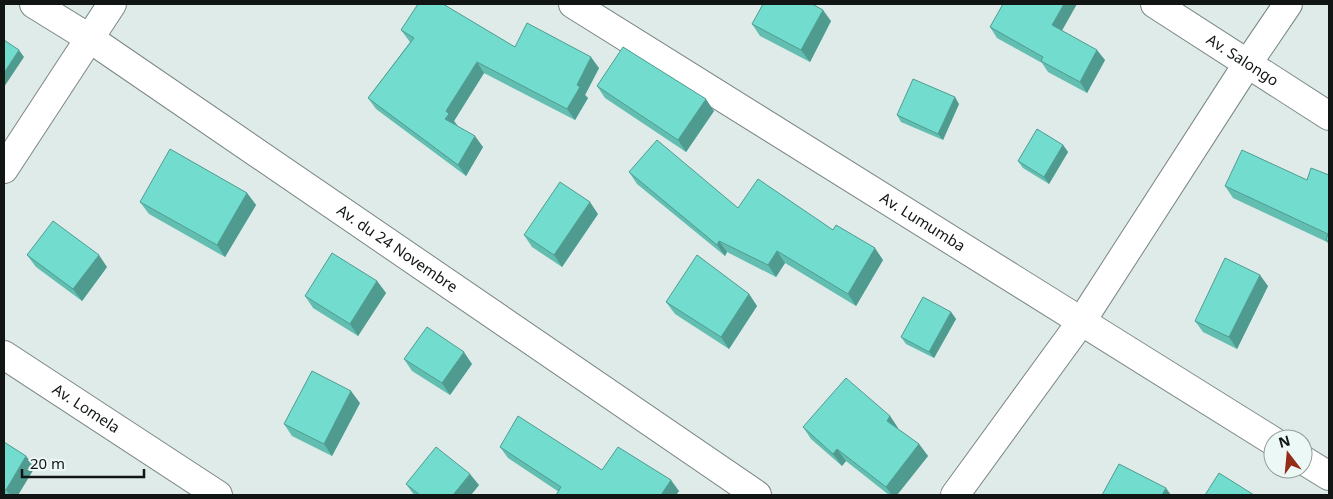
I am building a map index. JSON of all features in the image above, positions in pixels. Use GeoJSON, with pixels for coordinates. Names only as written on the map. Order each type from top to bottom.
{"type":"FeatureCollection","features":[{"type":"Feature","properties":{"kind":"street","name":"Av. du 24 Novembre"},"geometry":{"type":"LineString","coordinates":[[34,4],[89,38],[757,495]]}},
{"type":"Feature","properties":{"kind":"street"},"geometry":{"type":"LineString","coordinates":[[4,169],[112,4]]}},
{"type":"Feature","properties":{"kind":"street","name":"Av. Lumumba"},"geometry":{"type":"LineString","coordinates":[[573,4],[1263,435]]}},
{"type":"Feature","properties":{"kind":"street","name":"Av. Salongo"},"geometry":{"type":"LineString","coordinates":[[1155,4],[1329,116]]}},
{"type":"Feature","properties":{"kind":"street"},"geometry":{"type":"LineString","coordinates":[[956,495],[1082,322],[1288,4]]}},
{"type":"Feature","properties":{"kind":"street","name":"Av. Lomela"},"geometry":{"type":"LineString","coordinates":[[4,356],[218,495]]}},
{"type":"Feature","properties":{"kind":"street"},"geometry":{"type":"LineString","coordinates":[[1313,466],[1329,476]]}},
{"type":"Feature","properties":{"kind":"building"},"geometry":{"type":"Polygon","coordinates":[[[418,4],[443,4],[515,47],[527,23],[591,57],[577,85],[580,87],[567,109],[477,62],[446,111],[449,114],[445,119],[475,136],[458,165],[368,98],[414,38],[401,30],[418,4]]]}},
{"type":"Feature","properties":{"kind":"building"},"geometry":{"type":"Polygon","coordinates":[[[763,4],[812,4],[823,10],[801,50],[752,24],[763,4]]]}},
{"type":"Feature","properties":{"kind":"building"},"geometry":{"type":"Polygon","coordinates":[[[1003,4],[1064,4],[1052,25],[1097,50],[1080,82],[1041,61],[1043,57],[990,27],[1003,4]]]}},
{"type":"Feature","properties":{"kind":"building"},"geometry":{"type":"Polygon","coordinates":[[[4,40],[19,50],[4,73],[4,40]]]}},
{"type":"Feature","properties":{"kind":"building"},"geometry":{"type":"Polygon","coordinates":[[[623,47],[706,99],[678,140],[597,86],[623,47]]]}},
{"type":"Feature","properties":{"kind":"building"},"geometry":{"type":"Polygon","coordinates":[[[913,79],[955,97],[938,134],[897,115],[913,79]]]}},
{"type":"Feature","properties":{"kind":"building"},"geometry":{"type":"Polygon","coordinates":[[[1037,129],[1063,145],[1044,177],[1018,161],[1037,129]]]}},
{"type":"Feature","properties":{"kind":"building"},"geometry":{"type":"Polygon","coordinates":[[[657,140],[738,208],[758,179],[833,230],[836,225],[875,248],[848,294],[777,251],[768,265],[719,241],[717,245],[629,172],[657,140]]]}},
{"type":"Feature","properties":{"kind":"building"},"geometry":{"type":"Polygon","coordinates":[[[170,149],[247,193],[217,245],[140,202],[170,149]]]}},
{"type":"Feature","properties":{"kind":"building"},"geometry":{"type":"Polygon","coordinates":[[[1242,150],[1307,180],[1311,168],[1329,175],[1329,242],[1326,240],[1328,234],[1225,186],[1242,150]]]}},
{"type":"Feature","properties":{"kind":"building"},"geometry":{"type":"Polygon","coordinates":[[[560,182],[590,202],[554,255],[524,235],[560,182]]]}},
{"type":"Feature","properties":{"kind":"building"},"geometry":{"type":"Polygon","coordinates":[[[53,221],[99,255],[73,289],[27,255],[53,221]]]}},
{"type":"Feature","properties":{"kind":"building"},"geometry":{"type":"Polygon","coordinates":[[[332,253],[377,281],[350,324],[305,296],[332,253]]]}},
{"type":"Feature","properties":{"kind":"building"},"geometry":{"type":"Polygon","coordinates":[[[697,255],[749,294],[721,337],[666,302],[697,255]]]}},
{"type":"Feature","properties":{"kind":"building"},"geometry":{"type":"Polygon","coordinates":[[[1225,258],[1260,275],[1229,337],[1195,321],[1225,258]]]}},
{"type":"Feature","properties":{"kind":"building"},"geometry":{"type":"Polygon","coordinates":[[[923,297],[951,312],[929,352],[901,337],[923,297]]]}},
{"type":"Feature","properties":{"kind":"building"},"geometry":{"type":"Polygon","coordinates":[[[427,327],[464,352],[442,383],[404,359],[427,327]]]}},
{"type":"Feature","properties":{"kind":"building"},"geometry":{"type":"Polygon","coordinates":[[[312,371],[351,391],[324,444],[284,424],[312,371]]]}},
{"type":"Feature","properties":{"kind":"building"},"geometry":{"type":"Polygon","coordinates":[[[846,378],[890,416],[887,421],[919,444],[886,487],[837,449],[833,454],[803,427],[846,378]]]}},
{"type":"Feature","properties":{"kind":"building"},"geometry":{"type":"Polygon","coordinates":[[[518,416],[602,470],[618,447],[671,480],[661,495],[556,495],[561,487],[500,447],[518,416]]]}},
{"type":"Feature","properties":{"kind":"building"},"geometry":{"type":"Polygon","coordinates":[[[4,442],[26,456],[6,490],[4,489],[4,442]]]}},
{"type":"Feature","properties":{"kind":"building"},"geometry":{"type":"Polygon","coordinates":[[[436,447],[470,474],[453,495],[420,495],[406,484],[436,447]]]}},
{"type":"Feature","properties":{"kind":"building"},"geometry":{"type":"Polygon","coordinates":[[[1119,464],[1166,488],[1162,495],[1102,495],[1119,464]]]}},
{"type":"Feature","properties":{"kind":"building"},"geometry":{"type":"Polygon","coordinates":[[[1219,473],[1254,495],[1205,495],[1219,473]]]}}]}
